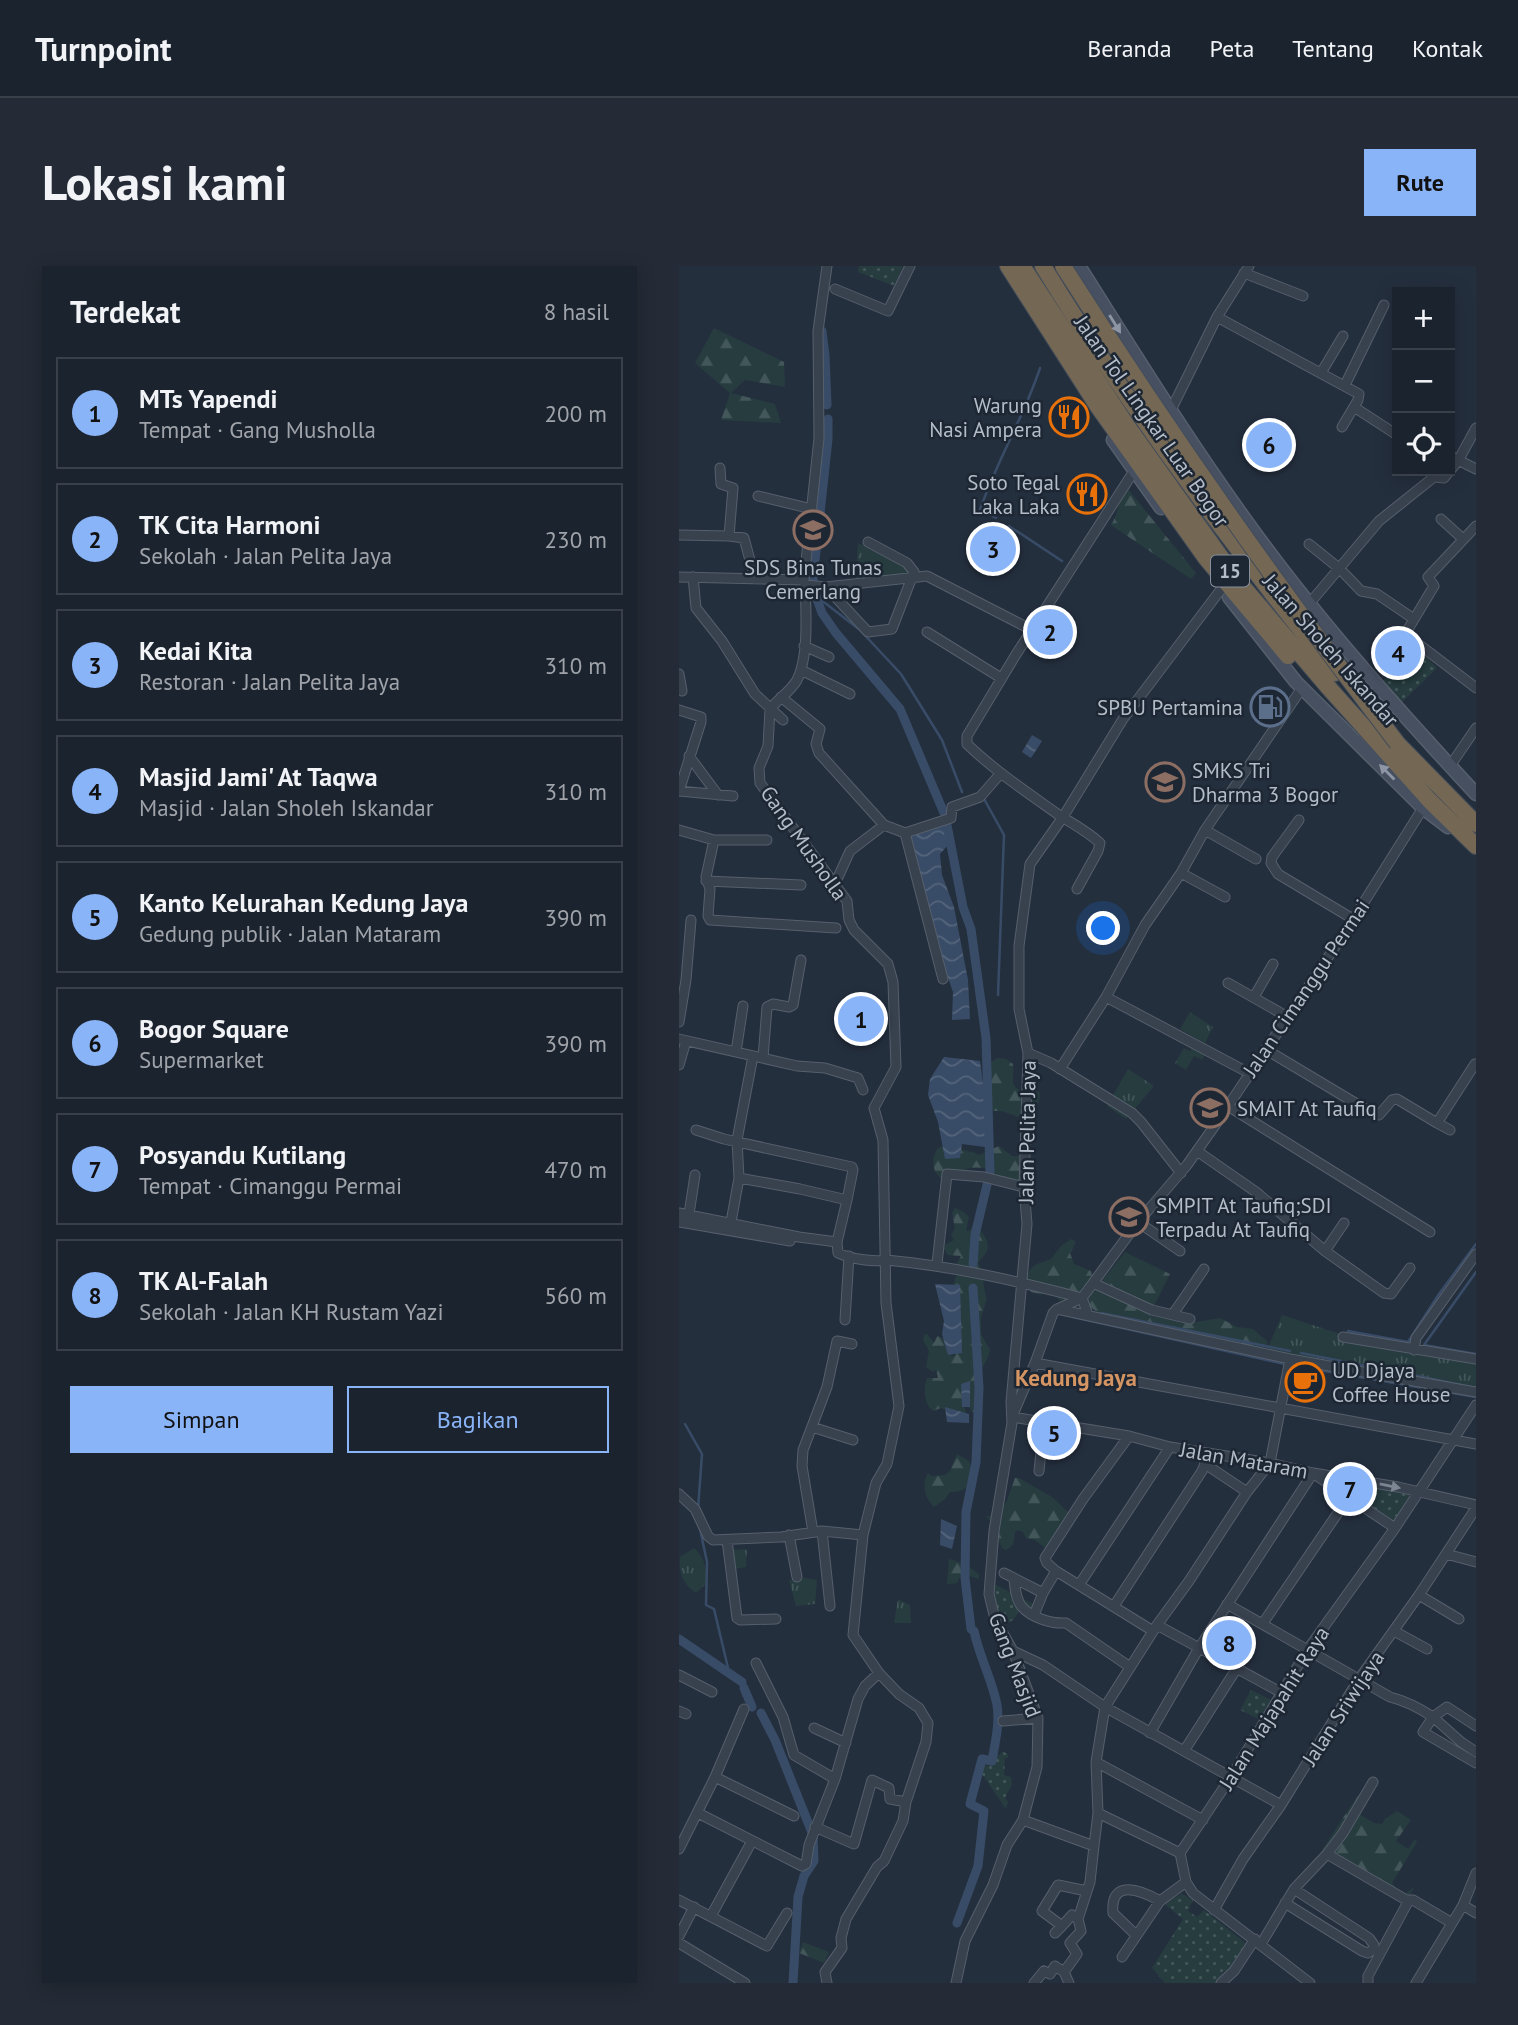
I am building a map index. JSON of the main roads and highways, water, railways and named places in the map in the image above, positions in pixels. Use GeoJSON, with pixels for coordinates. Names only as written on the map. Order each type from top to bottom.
{"type":"FeatureCollection","features":[{"type":"Feature","properties":{"kind":"highway"},"geometry":{"type":"LineString","coordinates":[[1008,266],[1097,405],[1206,558],[1332,707],[1392,748]]}},
{"type":"Feature","properties":{"kind":"highway","name":"Jalan Tol Lingkar Luar Bogor"},"geometry":{"type":"LineString","coordinates":[[1022,266],[1127,426],[1237,580],[1329,688],[1476,824]]}},
{"type":"Feature","properties":{"kind":"highway","name":"Jalan Sholeh Iskandar"},"geometry":{"type":"LineString","coordinates":[[1028,266],[1151,454],[1252,593],[1476,845]]}},
{"type":"Feature","properties":{"kind":"highway","name":"Jalan Tol Lingkar Luar Bogor"},"geometry":{"type":"LineString","coordinates":[[1043,266],[1133,404],[1244,558],[1341,680],[1430,801],[1476,845]]}},
{"type":"Feature","properties":{"kind":"highway","name":"Jalan Sholeh Iskandar"},"geometry":{"type":"LineString","coordinates":[[1053,266],[1160,427],[1244,544],[1313,632],[1401,736],[1476,812]]}},
{"type":"Feature","properties":{"kind":"highway"},"geometry":{"type":"LineString","coordinates":[[1063,266],[1164,419],[1392,748]]}},
{"type":"Feature","properties":{"kind":"water"},"geometry":{"type":"Polygon","coordinates":[[[1032,735],[1042,741],[1031,758],[1022,752],[1032,735]]]}},
{"type":"Feature","properties":{"kind":"water"},"geometry":{"type":"Polygon","coordinates":[[[942,822],[948,845],[940,854],[942,875],[954,907],[968,980],[970,1019],[952,1020],[953,992],[938,948],[924,899],[922,878],[907,833],[942,822]]]}},
{"type":"Feature","properties":{"kind":"water"},"geometry":{"type":"Polygon","coordinates":[[[944,1057],[980,1061],[986,1106],[985,1147],[962,1144],[960,1158],[945,1159],[938,1122],[928,1095],[930,1079],[944,1057]]]}},
{"type":"Feature","properties":{"kind":"water"},"geometry":{"type":"Polygon","coordinates":[[[935,1284],[960,1285],[962,1353],[948,1355],[942,1334],[944,1321],[935,1284]]]}},
{"type":"Feature","properties":{"kind":"water"},"geometry":{"type":"Polygon","coordinates":[[[970,1381],[970,1407],[962,1407],[961,1384],[970,1381]]]}},
{"type":"Feature","properties":{"kind":"water"},"geometry":{"type":"Polygon","coordinates":[[[945,1407],[969,1414],[969,1423],[947,1422],[945,1407]]]}},
{"type":"Feature","properties":{"kind":"water"},"geometry":{"type":"Polygon","coordinates":[[[941,1519],[957,1526],[952,1549],[940,1545],[941,1519]]]}},
{"type":"Feature","properties":{"kind":"waterway"},"geometry":{"type":"LineString","coordinates":[[822,331],[827,405]]}},
{"type":"Feature","properties":{"kind":"waterway"},"geometry":{"type":"LineString","coordinates":[[996,518],[980,510],[1040,368]]}},
{"type":"Feature","properties":{"kind":"waterway"},"geometry":{"type":"LineString","coordinates":[[828,419],[813,579],[816,596],[822,613],[836,633],[900,709],[944,813]]}},
{"type":"Feature","properties":{"kind":"waterway"},"geometry":{"type":"LineString","coordinates":[[1009,526],[1062,561]]}},
{"type":"Feature","properties":{"kind":"waterway"},"geometry":{"type":"LineString","coordinates":[[816,596],[860,630],[901,674],[942,740],[962,792]]}},
{"type":"Feature","properties":{"kind":"waterway"},"geometry":{"type":"LineString","coordinates":[[983,797],[1004,835],[998,995]]}},
{"type":"Feature","properties":{"kind":"waterway"},"geometry":{"type":"LineString","coordinates":[[946,820],[963,907],[971,929],[986,1038],[990,1172],[975,1235],[973,1264]]}},
{"type":"Feature","properties":{"kind":"waterway"},"geometry":{"type":"LineString","coordinates":[[1348,1331],[1408,1342],[1476,1244]]}},
{"type":"Feature","properties":{"kind":"waterway"},"geometry":{"type":"LineString","coordinates":[[1476,1272],[1424,1345],[1476,1354]]}},
{"type":"Feature","properties":{"kind":"waterway"},"geometry":{"type":"LineString","coordinates":[[957,1923],[978,1866],[984,1811],[970,1804],[982,1759],[992,1761],[998,1719],[992,1686],[974,1631],[971,1629],[965,1578],[966,1512],[976,1462],[979,1388],[973,1288]]}},
{"type":"Feature","properties":{"kind":"waterway"},"geometry":{"type":"LineString","coordinates":[[1101,1313],[1290,1351]]}},
{"type":"Feature","properties":{"kind":"waterway"},"geometry":{"type":"LineString","coordinates":[[1073,1317],[1285,1364]]}},
{"type":"Feature","properties":{"kind":"waterway"},"geometry":{"type":"LineString","coordinates":[[1301,1353],[1371,1367]]}},
{"type":"Feature","properties":{"kind":"waterway"},"geometry":{"type":"LineString","coordinates":[[1301,1367],[1476,1397]]}},
{"type":"Feature","properties":{"kind":"waterway"},"geometry":{"type":"LineString","coordinates":[[1380,1368],[1395,1371]]}},
{"type":"Feature","properties":{"kind":"waterway"},"geometry":{"type":"LineString","coordinates":[[1408,1374],[1476,1388]]}},
{"type":"Feature","properties":{"kind":"waterway"},"geometry":{"type":"LineString","coordinates":[[685,1424],[702,1454],[698,1509]]}},
{"type":"Feature","properties":{"kind":"waterway"},"geometry":{"type":"LineString","coordinates":[[700,1529],[707,1562],[706,1605],[714,1609],[729,1672]]}},
{"type":"Feature","properties":{"kind":"waterway"},"geometry":{"type":"LineString","coordinates":[[679,1639],[742,1682]]}},
{"type":"Feature","properties":{"kind":"waterway"},"geometry":{"type":"LineString","coordinates":[[744,1688],[752,1707]]}},
{"type":"Feature","properties":{"kind":"waterway"},"geometry":{"type":"LineString","coordinates":[[761,1713],[775,1740],[813,1835],[814,1861],[804,1876],[798,1897],[793,1983]]}},
{"type":"Feature","properties":{"kind":"place","name":"Warung Nasi Ampera"},"geometry":{"type":"Point","coordinates":[1069,417]}},
{"type":"Feature","properties":{"kind":"place","name":"Bogor Square"},"geometry":{"type":"Point","coordinates":[1269,445]}},
{"type":"Feature","properties":{"kind":"place","name":"Soto Tegal Laka Laka"},"geometry":{"type":"Point","coordinates":[1087,494]}},
{"type":"Feature","properties":{"kind":"place","name":"SDS Bina Tunas Cemerlang"},"geometry":{"type":"Point","coordinates":[813,530]}},
{"type":"Feature","properties":{"kind":"place","name":"Kedai Kita"},"geometry":{"type":"Point","coordinates":[993,549]}},
{"type":"Feature","properties":{"kind":"place","name":"TK Cita Harmoni"},"geometry":{"type":"Point","coordinates":[1050,632]}},
{"type":"Feature","properties":{"kind":"place","name":"Masjid Jami' At Taqwa"},"geometry":{"type":"Point","coordinates":[1398,653]}},
{"type":"Feature","properties":{"kind":"place","name":"SPBU Pertamina"},"geometry":{"type":"Point","coordinates":[1270,707]}},
{"type":"Feature","properties":{"kind":"place","name":"SMKS Tri Dharma 3 Bogor"},"geometry":{"type":"Point","coordinates":[1165,782]}},
{"type":"Feature","properties":{"kind":"place","name":"MTs Yapendi"},"geometry":{"type":"Point","coordinates":[861,1019]}},
{"type":"Feature","properties":{"kind":"place","name":"SMAIT At Taufiq"},"geometry":{"type":"Point","coordinates":[1210,1108]}},
{"type":"Feature","properties":{"kind":"place","name":"SMPIT At Taufiq;SDI Terpadu At Taufiq"},"geometry":{"type":"Point","coordinates":[1129,1217]}},
{"type":"Feature","properties":{"kind":"place","name":"UD Djaya Coffee House"},"geometry":{"type":"Point","coordinates":[1305,1382]}},
{"type":"Feature","properties":{"kind":"place","name":"Kanto Kelurahan Kedung Jaya"},"geometry":{"type":"Point","coordinates":[1054,1433]}},
{"type":"Feature","properties":{"kind":"place","name":"Posyandu Kutilang"},"geometry":{"type":"Point","coordinates":[1350,1489]}},
{"type":"Feature","properties":{"kind":"place","name":"TK Al-Falah"},"geometry":{"type":"Point","coordinates":[1229,1643]}},
{"type":"Feature","properties":{"kind":"district","name":"Kedung Jaya"},"geometry":{"type":"Point","coordinates":[1076,1377]}}]}
